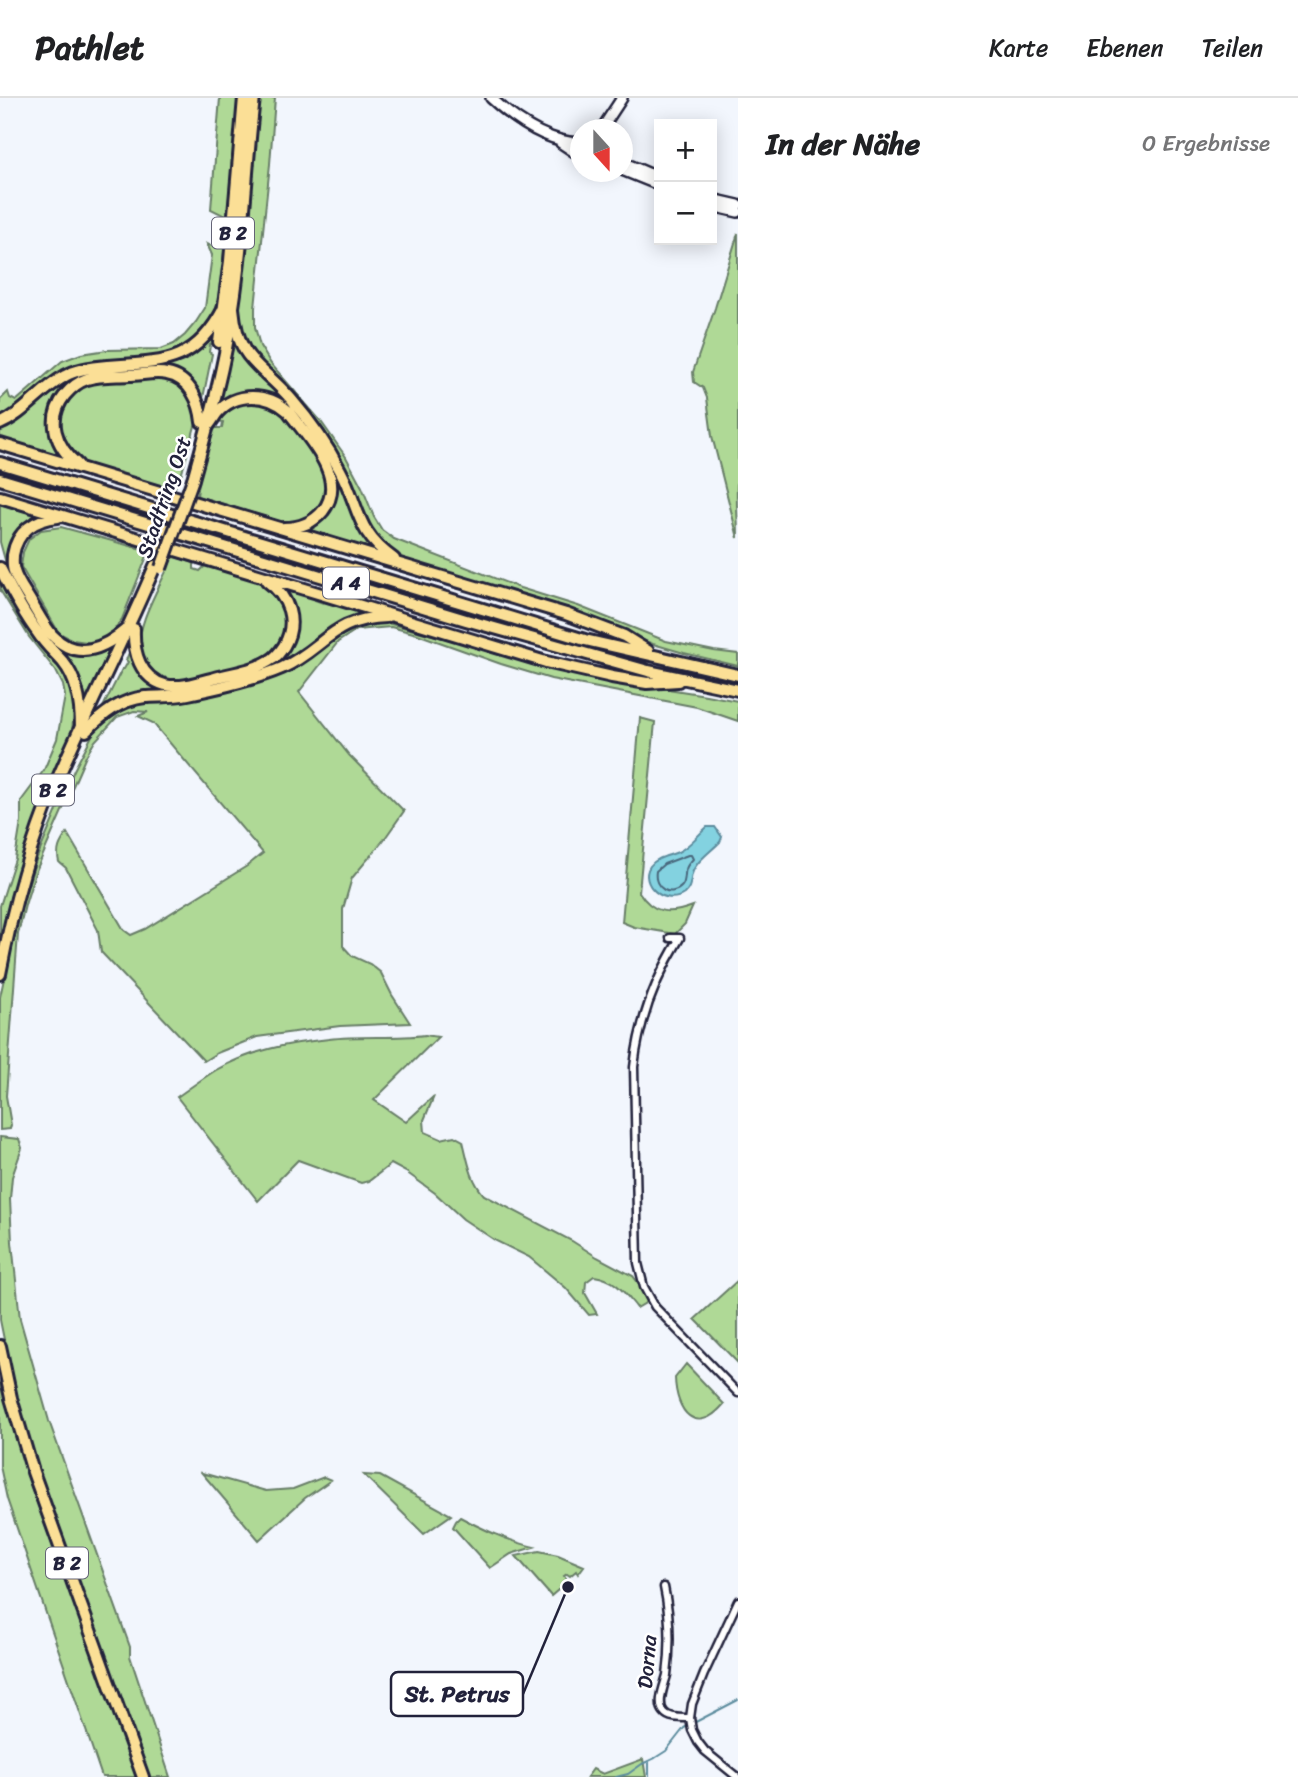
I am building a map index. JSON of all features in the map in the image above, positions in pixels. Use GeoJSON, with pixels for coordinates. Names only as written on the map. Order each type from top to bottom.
{"type":"FeatureCollection","features":[{"type":"Feature","properties":{"kind":"highway","name":"Stadtring Ost"},"geometry":{"type":"LineString","coordinates":[[229,308],[230,261],[244,98]]}},
{"type":"Feature","properties":{"kind":"highway","name":"Stadtring Ost"},"geometry":{"type":"LineString","coordinates":[[131,629],[158,567],[190,478],[205,425],[229,308],[244,211],[254,98]]}},
{"type":"Feature","properties":{"kind":"highway"},"geometry":{"type":"LineString","coordinates":[[0,424],[13,418],[65,375],[95,367],[157,363],[185,353],[206,337],[229,308]]}},
{"type":"Feature","properties":{"kind":"highway"},"geometry":{"type":"LineString","coordinates":[[229,308],[242,347],[254,364],[297,406],[335,460],[369,537],[402,565]]}},
{"type":"Feature","properties":{"kind":"highway"},"geometry":{"type":"LineString","coordinates":[[83,468],[63,450],[55,428],[55,417],[59,403],[71,387],[86,379],[167,373],[178,378],[195,395],[205,425],[224,406],[234,401],[256,396],[268,398],[288,411],[328,468],[332,481],[326,506],[314,520],[305,525],[278,528]]}},
{"type":"Feature","properties":{"kind":"highway"},"geometry":{"type":"LineString","coordinates":[[0,444],[566,614],[624,636],[660,658]]}},
{"type":"Feature","properties":{"kind":"highway","name":"A 4"},"geometry":{"type":"LineString","coordinates":[[0,463],[585,640],[738,675]]}},
{"type":"Feature","properties":{"kind":"highway","name":"A 4"},"geometry":{"type":"LineString","coordinates":[[0,479],[466,620],[648,671],[738,690]]}},
{"type":"Feature","properties":{"kind":"highway"},"geometry":{"type":"LineString","coordinates":[[0,497],[546,662],[647,682],[693,681]]}},
{"type":"Feature","properties":{"kind":"highway"},"geometry":{"type":"LineString","coordinates":[[66,517],[50,518],[28,527],[15,546],[13,570],[44,624],[59,642],[82,650],[104,646],[131,629],[139,664],[152,678],[165,685],[192,683],[257,667],[280,653],[288,639],[290,613],[283,596],[259,576]]}},
{"type":"Feature","properties":{"kind":"highway"},"geometry":{"type":"LineString","coordinates":[[0,568],[37,633],[64,663],[74,679],[83,730]]}},
{"type":"Feature","properties":{"kind":"highway"},"geometry":{"type":"LineString","coordinates":[[83,730],[113,707],[128,701],[186,695],[262,676],[299,660],[330,635],[353,622],[397,617]]}},
{"type":"Feature","properties":{"kind":"highway","name":"B 2"},"geometry":{"type":"LineString","coordinates":[[0,974],[22,884],[83,730],[131,629]]}},
{"type":"Feature","properties":{"kind":"highway","name":"B 2"},"geometry":{"type":"LineString","coordinates":[[0,1346],[11,1398],[33,1472],[143,1777]]}},
{"type":"Feature","properties":{"kind":"main road"},"geometry":{"type":"LineString","coordinates":[[491,98],[519,121],[570,147]]}},
{"type":"Feature","properties":{"kind":"main road"},"geometry":{"type":"LineString","coordinates":[[609,119],[622,98]]}},
{"type":"Feature","properties":{"kind":"main road"},"geometry":{"type":"LineString","coordinates":[[611,119],[614,111]]}},
{"type":"Feature","properties":{"kind":"main road"},"geometry":{"type":"LineString","coordinates":[[633,167],[654,176]]}},
{"type":"Feature","properties":{"kind":"main road"},"geometry":{"type":"LineString","coordinates":[[633,175],[654,184]]}},
{"type":"Feature","properties":{"kind":"main road"},"geometry":{"type":"LineString","coordinates":[[717,200],[738,205]]}},
{"type":"Feature","properties":{"kind":"main road"},"geometry":{"type":"LineString","coordinates":[[717,207],[738,212]]}},
{"type":"Feature","properties":{"kind":"street"},"geometry":{"type":"LineString","coordinates":[[670,938],[680,938],[652,996],[640,1033],[634,1067],[638,1263],[644,1287],[655,1307],[738,1393]]}},
{"type":"Feature","properties":{"kind":"street","name":"Dorna"},"geometry":{"type":"LineString","coordinates":[[664,1587],[668,1612],[668,1654],[661,1706],[664,1713],[690,1723],[705,1751],[737,1777]]}},
{"type":"Feature","properties":{"kind":"street"},"geometry":{"type":"LineString","coordinates":[[690,1723],[692,1704],[738,1601]]}},
{"type":"Feature","properties":{"kind":"green space"},"geometry":{"type":"Polygon","coordinates":[[[220,98],[239,98],[227,217],[211,209],[220,98]]]}},
{"type":"Feature","properties":{"kind":"green space"},"geometry":{"type":"Polygon","coordinates":[[[257,98],[275,98],[255,308],[255,327],[260,346],[271,364],[320,420],[346,457],[382,530],[394,539],[666,641],[738,654],[738,666],[653,644],[592,620],[406,560],[393,554],[366,525],[352,484],[242,341],[237,308],[257,98]]]}},
{"type":"Feature","properties":{"kind":"green space"},"geometry":{"type":"Polygon","coordinates":[[[738,233],[738,538],[712,436],[707,398],[703,388],[694,382],[693,372],[738,233]]]}},
{"type":"Feature","properties":{"kind":"green space"},"geometry":{"type":"Polygon","coordinates":[[[207,244],[216,248],[225,245],[216,311],[207,327],[194,341],[168,357],[81,367],[0,420],[0,400],[8,392],[10,398],[16,401],[62,361],[81,354],[107,350],[161,349],[174,344],[185,335],[205,308],[212,255],[207,244]]]}},
{"type":"Feature","properties":{"kind":"green space"},"geometry":{"type":"Polygon","coordinates":[[[215,329],[215,343],[210,345],[209,352],[212,354],[202,403],[179,375],[95,374],[54,406],[65,459],[0,440],[0,428],[53,387],[79,374],[152,367],[215,329]]]}},
{"type":"Feature","properties":{"kind":"green space"},"geometry":{"type":"Polygon","coordinates":[[[233,332],[238,347],[251,367],[267,385],[283,396],[334,464],[377,551],[374,553],[321,538],[321,534],[307,529],[300,529],[335,491],[336,480],[332,468],[266,394],[217,408],[227,358],[231,357],[233,332]]]}},
{"type":"Feature","properties":{"kind":"green space"},"geometry":{"type":"Polygon","coordinates":[[[155,376],[179,382],[189,392],[196,415],[181,476],[174,490],[75,459],[58,431],[64,400],[90,381],[155,376]]]}},
{"type":"Feature","properties":{"kind":"green space"},"geometry":{"type":"Polygon","coordinates":[[[247,402],[267,404],[280,412],[322,467],[328,485],[324,502],[318,510],[299,522],[285,523],[197,496],[198,480],[215,428],[222,428],[223,422],[217,421],[227,411],[247,402]]]}},
{"type":"Feature","properties":{"kind":"green space"},"geometry":{"type":"Polygon","coordinates":[[[0,504],[37,515],[15,534],[5,560],[0,542],[0,504]]]}},
{"type":"Feature","properties":{"kind":"green space"},"geometry":{"type":"Polygon","coordinates":[[[61,527],[149,551],[122,619],[111,634],[93,643],[73,640],[59,633],[21,567],[23,552],[29,539],[41,530],[61,527]]]}},
{"type":"Feature","properties":{"kind":"green space"},"geometry":{"type":"Polygon","coordinates":[[[173,556],[194,563],[194,569],[200,571],[205,566],[237,574],[266,586],[273,592],[283,608],[287,626],[283,643],[277,651],[252,664],[187,680],[170,682],[151,672],[140,654],[141,630],[173,556]]]}},
{"type":"Feature","properties":{"kind":"green space"},"geometry":{"type":"Polygon","coordinates":[[[0,578],[63,670],[72,686],[75,702],[72,731],[36,816],[0,945],[0,906],[15,859],[21,822],[21,801],[44,770],[57,739],[65,696],[56,671],[29,637],[0,590],[0,578]]]}},
{"type":"Feature","properties":{"kind":"green space"},"geometry":{"type":"Polygon","coordinates":[[[284,587],[315,597],[315,600],[323,603],[325,600],[373,615],[277,667],[101,711],[128,662],[126,660],[131,648],[156,684],[253,671],[294,634],[282,590],[284,587]]]}},
{"type":"Feature","properties":{"kind":"green space"},"geometry":{"type":"Polygon","coordinates":[[[384,622],[611,680],[738,701],[738,721],[697,707],[551,679],[391,627],[356,630],[338,642],[299,692],[349,755],[404,811],[352,878],[343,909],[343,946],[352,956],[370,964],[381,973],[410,1023],[340,1026],[257,1037],[204,1061],[101,952],[98,930],[66,868],[59,862],[59,847],[67,833],[124,930],[131,935],[247,866],[263,853],[153,723],[138,716],[148,712],[134,711],[117,717],[95,741],[86,756],[35,873],[25,905],[18,934],[6,1096],[11,1125],[10,1129],[0,1130],[0,997],[16,923],[36,860],[74,770],[96,728],[102,721],[132,704],[257,681],[361,623],[384,622]]]}},
{"type":"Feature","properties":{"kind":"green space"},"geometry":{"type":"Polygon","coordinates":[[[58,649],[71,655],[84,656],[109,650],[83,710],[67,662],[58,649]]]}},
{"type":"Feature","properties":{"kind":"green space"},"geometry":{"type":"Polygon","coordinates":[[[640,718],[655,722],[639,892],[650,905],[662,911],[676,911],[693,906],[685,924],[675,934],[634,927],[622,922],[640,718]]]}},
{"type":"Feature","properties":{"kind":"green space"},"geometry":{"type":"Polygon","coordinates":[[[425,1035],[438,1037],[374,1100],[406,1122],[434,1096],[424,1120],[425,1132],[441,1139],[454,1136],[463,1141],[473,1176],[484,1195],[633,1276],[647,1302],[637,1308],[614,1283],[594,1276],[586,1282],[585,1293],[597,1314],[589,1315],[566,1288],[529,1257],[496,1241],[463,1219],[435,1193],[391,1164],[369,1181],[361,1183],[298,1160],[258,1201],[177,1097],[229,1063],[271,1048],[341,1038],[425,1035]]]}},
{"type":"Feature","properties":{"kind":"green space"},"geometry":{"type":"Polygon","coordinates":[[[0,1137],[19,1139],[22,1148],[12,1177],[10,1199],[20,1319],[49,1421],[130,1647],[130,1656],[170,1777],[147,1777],[35,1466],[19,1413],[0,1320],[0,1137]]]}},
{"type":"Feature","properties":{"kind":"green space"},"geometry":{"type":"Polygon","coordinates":[[[738,1280],[738,1363],[695,1319],[738,1280]]]}},
{"type":"Feature","properties":{"kind":"green space"},"geometry":{"type":"Polygon","coordinates":[[[686,1364],[724,1404],[705,1419],[689,1416],[679,1401],[675,1378],[686,1364]]]}},
{"type":"Feature","properties":{"kind":"green space"},"geometry":{"type":"Polygon","coordinates":[[[0,1375],[29,1481],[137,1777],[102,1777],[7,1499],[0,1466],[0,1375]]]}},
{"type":"Feature","properties":{"kind":"green space"},"geometry":{"type":"Polygon","coordinates":[[[202,1473],[266,1491],[293,1489],[324,1477],[331,1480],[305,1498],[259,1540],[202,1473]]]}},
{"type":"Feature","properties":{"kind":"green space"},"geometry":{"type":"Polygon","coordinates":[[[364,1475],[380,1476],[451,1515],[424,1534],[364,1475]]]}},
{"type":"Feature","properties":{"kind":"green space"},"geometry":{"type":"Polygon","coordinates":[[[460,1517],[496,1535],[534,1547],[511,1554],[490,1568],[453,1527],[460,1517]]]}},
{"type":"Feature","properties":{"kind":"green space"},"geometry":{"type":"Polygon","coordinates":[[[539,1551],[558,1555],[584,1566],[578,1574],[576,1571],[570,1576],[564,1576],[565,1584],[551,1596],[516,1556],[539,1551]]]}},
{"type":"Feature","properties":{"kind":"green space"},"geometry":{"type":"Polygon","coordinates":[[[643,1759],[646,1777],[587,1777],[593,1769],[603,1774],[643,1759]]]}},
{"type":"Feature","properties":{"kind":"water"},"geometry":{"type":"Polygon","coordinates":[[[707,827],[715,827],[722,837],[696,865],[686,892],[669,898],[655,892],[648,880],[650,866],[682,850],[707,827]]]}},
{"type":"Feature","properties":{"kind":"waterway"},"geometry":{"type":"LineString","coordinates":[[616,1777],[628,1774],[666,1751],[684,1728],[738,1700]]}},
{"type":"Feature","properties":{"kind":"waterway"},"geometry":{"type":"LineString","coordinates":[[649,1762],[649,1777]]}},
{"type":"Feature","properties":{"kind":"place","name":"St. Petrus"},"geometry":{"type":"Point","coordinates":[568,1587]}}]}
